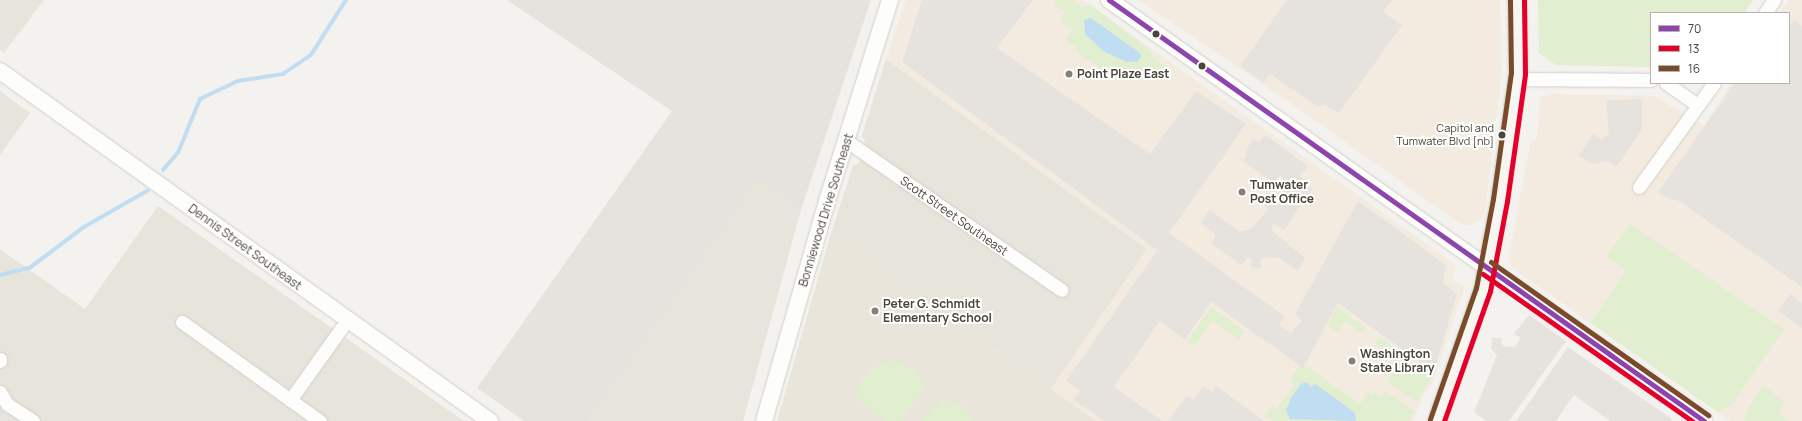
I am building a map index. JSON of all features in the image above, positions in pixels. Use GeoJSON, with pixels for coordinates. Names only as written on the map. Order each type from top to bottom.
{"type":"FeatureCollection","features":[{"type":"Feature","properties":{"kind":"main road"},"geometry":{"type":"LineString","coordinates":[[1437,421],[1483,290],[1518,78],[1517,0]]}},
{"type":"Feature","properties":{"kind":"street","name":"Bonniewood Drive Southeast"},"geometry":{"type":"LineString","coordinates":[[764,421],[846,141],[890,0]]}},
{"type":"Feature","properties":{"kind":"street"},"geometry":{"type":"LineString","coordinates":[[1109,0],[1704,421]]}},
{"type":"Feature","properties":{"kind":"street"},"geometry":{"type":"LineString","coordinates":[[1766,12],[1774,0]]}},
{"type":"Feature","properties":{"kind":"street","name":"Dennis Street Southeast"},"geometry":{"type":"LineString","coordinates":[[0,71],[490,421]]}},
{"type":"Feature","properties":{"kind":"street"},"geometry":{"type":"LineString","coordinates":[[1518,78],[1650,80]]}},
{"type":"Feature","properties":{"kind":"street"},"geometry":{"type":"LineString","coordinates":[[1667,84],[1698,105]]}},
{"type":"Feature","properties":{"kind":"street"},"geometry":{"type":"LineString","coordinates":[[1639,187],[1713,84]]}},
{"type":"Feature","properties":{"kind":"street","name":"Scott Street Southeast"},"geometry":{"type":"LineString","coordinates":[[846,141],[1061,290]]}},
{"type":"Feature","properties":{"kind":"street"},"geometry":{"type":"LineString","coordinates":[[290,400],[347,320]]}},
{"type":"Feature","properties":{"kind":"street"},"geometry":{"type":"LineString","coordinates":[[182,322],[320,421]]}},
{"type":"Feature","properties":{"kind":"street"},"geometry":{"type":"LineString","coordinates":[[0,392],[7,404],[33,421]]}},
{"type":"Feature","properties":{"kind":"shaded area"},"geometry":{"type":"Polygon","coordinates":[[[0,0],[44,0],[4,53],[0,50],[0,0]]]}},
{"type":"Feature","properties":{"kind":"shaded area"},"geometry":{"type":"Polygon","coordinates":[[[507,0],[871,0],[801,210],[758,180],[588,421],[524,421],[477,388],[672,111],[507,0]]]}},
{"type":"Feature","properties":{"kind":"shaded area"},"geometry":{"type":"Polygon","coordinates":[[[906,0],[1083,0],[1456,265],[1452,277],[1455,282],[1465,286],[1432,384],[1423,396],[1413,421],[1096,421],[1051,389],[1147,249],[886,59],[906,0]]]}},
{"type":"Feature","properties":{"kind":"shaded area"},"geometry":{"type":"Polygon","coordinates":[[[922,0],[1033,0],[997,48],[1150,154],[1196,91],[1246,124],[1169,233],[1284,316],[1279,325],[1290,333],[1302,321],[1295,314],[1358,201],[1446,265],[1443,283],[1457,294],[1434,372],[1338,303],[1303,368],[1211,302],[1185,340],[1160,321],[1114,387],[1162,421],[1104,421],[1074,400],[1080,391],[1066,381],[1163,242],[1157,250],[902,62],[922,0]]]}},
{"type":"Feature","properties":{"kind":"shaded area"},"geometry":{"type":"Polygon","coordinates":[[[1138,0],[1500,0],[1502,70],[1485,211],[1479,221],[1470,226],[1459,223],[1286,100],[1138,0]]]}},
{"type":"Feature","properties":{"kind":"shaded area"},"geometry":{"type":"Polygon","coordinates":[[[1287,0],[1392,0],[1383,12],[1402,25],[1339,113],[1325,105],[1318,107],[1270,74],[1263,82],[1240,66],[1287,0]]]}},
{"type":"Feature","properties":{"kind":"shaded area"},"geometry":{"type":"Polygon","coordinates":[[[1789,0],[1802,0],[1802,421],[1730,421],[1515,270],[1509,262],[1510,251],[1530,144],[1537,137],[1540,97],[1551,94],[1655,96],[1704,126],[1730,84],[1790,84],[1790,12],[1781,12],[1789,0]]]}},
{"type":"Feature","properties":{"kind":"shaded area"},"geometry":{"type":"Polygon","coordinates":[[[1794,20],[1802,26],[1802,287],[1679,201],[1665,197],[1658,192],[1734,84],[1790,84],[1790,26],[1794,20]]]}},
{"type":"Feature","properties":{"kind":"shaded area"},"geometry":{"type":"Polygon","coordinates":[[[886,59],[1147,249],[1051,389],[831,233],[853,166],[859,163],[865,141],[862,135],[886,59]]]}},
{"type":"Feature","properties":{"kind":"shaded area"},"geometry":{"type":"Polygon","coordinates":[[[0,91],[30,113],[0,155],[0,91]]]}},
{"type":"Feature","properties":{"kind":"shaded area"},"geometry":{"type":"Polygon","coordinates":[[[1642,99],[1642,130],[1616,167],[1608,161],[1592,164],[1579,155],[1593,134],[1602,140],[1609,133],[1606,100],[1642,99]]]}},
{"type":"Feature","properties":{"kind":"shaded area"},"geometry":{"type":"Polygon","coordinates":[[[1265,135],[1308,166],[1300,176],[1313,188],[1284,230],[1274,224],[1271,230],[1305,258],[1298,271],[1279,258],[1261,257],[1261,268],[1251,267],[1251,258],[1248,257],[1242,265],[1212,244],[1216,235],[1201,223],[1210,210],[1240,232],[1253,227],[1268,209],[1261,203],[1274,185],[1283,190],[1287,184],[1280,175],[1274,183],[1243,161],[1247,155],[1245,152],[1253,139],[1259,142],[1265,135]]]}},
{"type":"Feature","properties":{"kind":"shaded area"},"geometry":{"type":"Polygon","coordinates":[[[758,180],[801,210],[743,421],[588,421],[758,180]]]}},
{"type":"Feature","properties":{"kind":"shaded area"},"geometry":{"type":"Polygon","coordinates":[[[158,206],[464,421],[0,421],[0,249],[85,309],[158,206]]]}},
{"type":"Feature","properties":{"kind":"shaded area","name":"Peter G. Schmidt Elementary School"},"geometry":{"type":"Polygon","coordinates":[[[831,233],[1096,421],[777,421],[831,233]]]}},
{"type":"Feature","properties":{"kind":"shaded area"},"geometry":{"type":"Polygon","coordinates":[[[1790,294],[1802,303],[1802,328],[1778,311],[1790,294]]]}},
{"type":"Feature","properties":{"kind":"shaded area"},"geometry":{"type":"Polygon","coordinates":[[[1529,315],[1566,341],[1509,421],[1486,421],[1474,412],[1497,355],[1491,349],[1492,338],[1501,338],[1503,346],[1515,347],[1521,338],[1514,334],[1529,315]]]}},
{"type":"Feature","properties":{"kind":"shaded area"},"geometry":{"type":"Polygon","coordinates":[[[1568,347],[1672,419],[1671,421],[1610,421],[1574,395],[1556,421],[1516,421],[1568,347]]]}},
{"type":"Feature","properties":{"kind":"shaded area"},"geometry":{"type":"Polygon","coordinates":[[[1203,386],[1212,392],[1216,386],[1264,421],[1168,421],[1187,396],[1193,400],[1203,386]]]}},
{"type":"Feature","properties":{"kind":"green space"},"geometry":{"type":"Polygon","coordinates":[[[1056,0],[1072,0],[1082,7],[1091,5],[1149,49],[1155,59],[1171,70],[1163,81],[1151,73],[1144,81],[1132,73],[1125,81],[1112,72],[1110,75],[1076,51],[1078,48],[1066,39],[1072,30],[1060,21],[1065,12],[1054,4],[1056,0]]]}},
{"type":"Feature","properties":{"kind":"green space"},"geometry":{"type":"Polygon","coordinates":[[[1538,0],[1753,0],[1745,12],[1650,12],[1650,67],[1556,65],[1539,53],[1538,0]]]}},
{"type":"Feature","properties":{"kind":"green space"},"geometry":{"type":"Polygon","coordinates":[[[1630,224],[1784,329],[1734,402],[1725,409],[1718,412],[1591,323],[1626,271],[1607,256],[1630,224]]]}},
{"type":"Feature","properties":{"kind":"green space"},"geometry":{"type":"Polygon","coordinates":[[[1211,307],[1245,331],[1239,339],[1212,321],[1194,346],[1187,342],[1211,307]]]}},
{"type":"Feature","properties":{"kind":"green space"},"geometry":{"type":"Polygon","coordinates":[[[1337,307],[1366,328],[1362,333],[1345,321],[1337,332],[1328,325],[1337,307]]]}},
{"type":"Feature","properties":{"kind":"green space"},"geometry":{"type":"Polygon","coordinates":[[[1379,337],[1401,353],[1390,370],[1386,367],[1394,356],[1375,343],[1379,337]]]}},
{"type":"Feature","properties":{"kind":"green space"},"geometry":{"type":"Polygon","coordinates":[[[1404,356],[1433,375],[1416,401],[1387,382],[1404,356]]]}},
{"type":"Feature","properties":{"kind":"green space"},"geometry":{"type":"Polygon","coordinates":[[[888,360],[902,363],[915,371],[925,388],[902,421],[885,421],[856,399],[861,381],[874,367],[888,360]]]}},
{"type":"Feature","properties":{"kind":"green space"},"geometry":{"type":"Polygon","coordinates":[[[1302,363],[1360,404],[1368,392],[1373,396],[1376,392],[1381,397],[1386,391],[1415,411],[1410,421],[1274,421],[1263,417],[1272,406],[1277,409],[1295,385],[1290,380],[1302,363]]]}},
{"type":"Feature","properties":{"kind":"green space"},"geometry":{"type":"Polygon","coordinates":[[[1763,385],[1784,401],[1778,414],[1788,421],[1745,421],[1746,413],[1763,385]]]}},
{"type":"Feature","properties":{"kind":"green space"},"geometry":{"type":"Polygon","coordinates":[[[942,400],[961,403],[975,421],[922,421],[942,400]]]}},
{"type":"Feature","properties":{"kind":"water"},"geometry":{"type":"Polygon","coordinates":[[[1091,18],[1140,53],[1141,57],[1137,62],[1127,62],[1103,51],[1085,34],[1084,20],[1091,18]]]}},
{"type":"Feature","properties":{"kind":"water"},"geometry":{"type":"Polygon","coordinates":[[[1306,382],[1311,387],[1315,384],[1355,413],[1356,421],[1290,419],[1286,410],[1291,398],[1301,384],[1306,382]]]}},
{"type":"Feature","properties":{"kind":"waterway"},"geometry":{"type":"LineString","coordinates":[[163,170],[178,153],[200,99],[238,81],[283,74],[311,55],[346,0]]}},
{"type":"Feature","properties":{"kind":"waterway"},"geometry":{"type":"LineString","coordinates":[[0,275],[31,267],[84,227],[147,191]]}},
{"type":"Feature","properties":{"kind":"transit line","name":"70"},"geometry":{"type":"LineString","coordinates":[[1109,0],[1704,421]]}},
{"type":"Feature","properties":{"kind":"transit line","name":"16"},"geometry":{"type":"LineString","coordinates":[[1430,419],[1476,288],[1493,199],[1511,73],[1510,0]]}},
{"type":"Feature","properties":{"kind":"transit line","name":"13"},"geometry":{"type":"LineString","coordinates":[[1444,421],[1490,291],[1507,201],[1525,74],[1524,0]]}},
{"type":"Feature","properties":{"kind":"transit line","name":"16"},"geometry":{"type":"LineString","coordinates":[[1491,262],[1708,415]]}},
{"type":"Feature","properties":{"kind":"transit line","name":"13"},"geometry":{"type":"LineString","coordinates":[[1483,274],[1692,421]]}},
{"type":"Feature","properties":{"kind":"place","name":"Point Plaze East"},"geometry":{"type":"Point","coordinates":[1069,74]}},
{"type":"Feature","properties":{"kind":"place","name":"Capitol and Tumwater Blvd [nb]"},"geometry":{"type":"Point","coordinates":[1502,135]}},
{"type":"Feature","properties":{"kind":"place","name":"Tumwater Post Office"},"geometry":{"type":"Point","coordinates":[1242,192]}},
{"type":"Feature","properties":{"kind":"place","name":"Peter G. Schmidt Elementary School"},"geometry":{"type":"Point","coordinates":[875,311]}},
{"type":"Feature","properties":{"kind":"place","name":"Washington State Library"},"geometry":{"type":"Point","coordinates":[1352,361]}}]}
